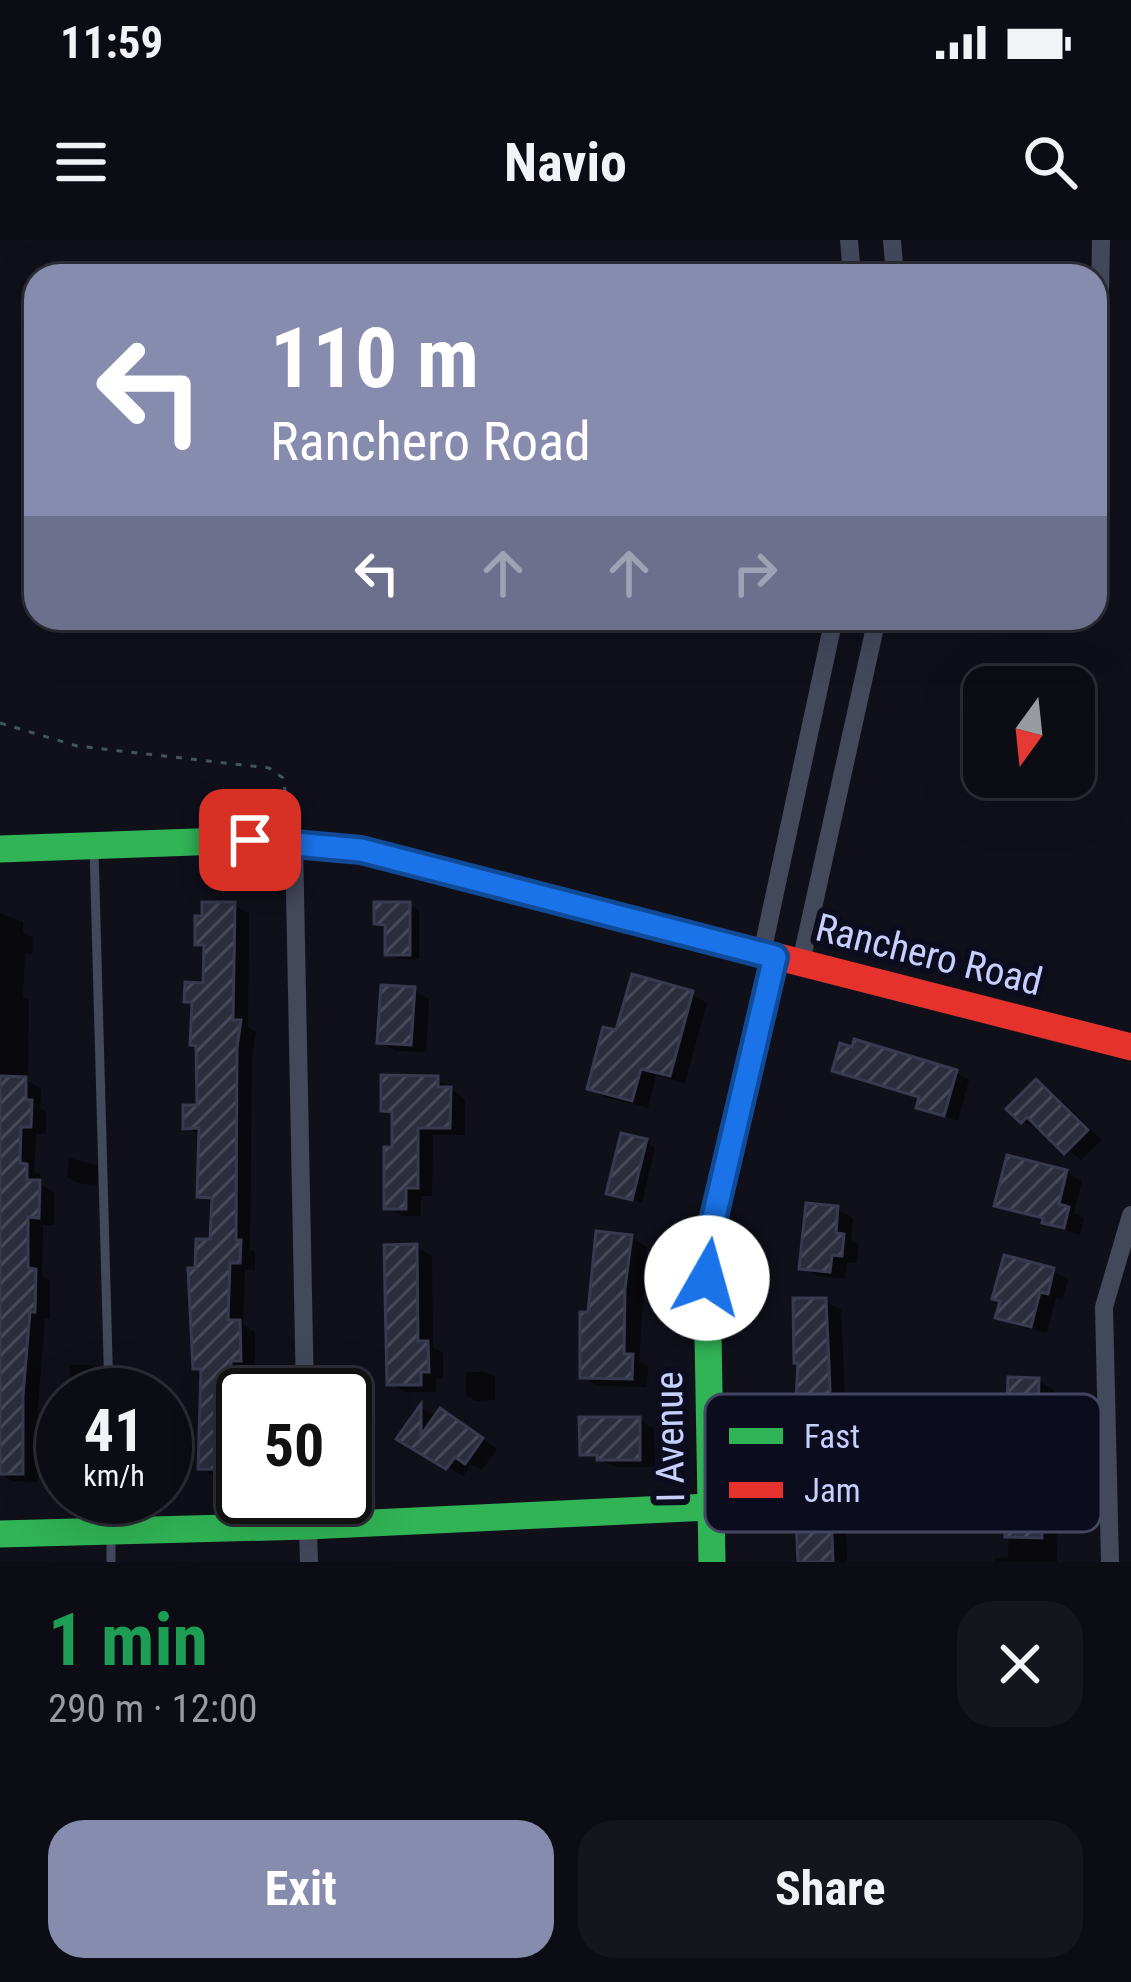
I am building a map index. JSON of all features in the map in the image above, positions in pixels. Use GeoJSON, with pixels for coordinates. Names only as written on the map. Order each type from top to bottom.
{"type":"FeatureCollection","features":[{"type":"Feature","properties":{"kind":"main road","name":"Ranchero Road"},"geometry":{"type":"LineString","coordinates":[[0,849],[294,842],[361,850],[1131,1047]]}},
{"type":"Feature","properties":{"kind":"main road","name":"I Avenue"},"geometry":{"type":"LineString","coordinates":[[709,1394],[711,1240],[779,957]]}},
{"type":"Feature","properties":{"kind":"main road"},"geometry":{"type":"LineString","coordinates":[[0,1534],[308,1526],[705,1507]]}},
{"type":"Feature","properties":{"kind":"main road","name":"I Avenue"},"geometry":{"type":"LineString","coordinates":[[711,1532],[712,1562]]}},
{"type":"Feature","properties":{"kind":"street"},"geometry":{"type":"LineString","coordinates":[[779,957],[832,630]]}},
{"type":"Feature","properties":{"kind":"street"},"geometry":{"type":"LineString","coordinates":[[779,957],[874,630]]}},
{"type":"Feature","properties":{"kind":"street"},"geometry":{"type":"LineString","coordinates":[[294,842],[304,1368]]}},
{"type":"Feature","properties":{"kind":"street"},"geometry":{"type":"LineString","coordinates":[[1110,1562],[1104,1306],[1131,1215]]}},
{"type":"Feature","properties":{"kind":"street"},"geometry":{"type":"LineString","coordinates":[[308,1526],[309,1562]]}},
{"type":"Feature","properties":{"kind":"lane"},"geometry":{"type":"LineString","coordinates":[[94,844],[108,1368]]}},
{"type":"Feature","properties":{"kind":"lane"},"geometry":{"type":"LineString","coordinates":[[110,1524],[111,1562]]}},
{"type":"Feature","properties":{"kind":"path"},"geometry":{"type":"LineString","coordinates":[[0,723],[76,746],[269,768],[283,778],[294,842]]}},
{"type":"Feature","properties":{"kind":"building"},"geometry":{"type":"Polygon","coordinates":[[[202,902],[235,902],[233,1020],[241,1020],[236,1240],[241,1240],[240,1263],[230,1263],[228,1320],[240,1320],[241,1361],[231,1361],[231,1368],[216,1368],[216,1469],[198,1469],[201,1369],[193,1369],[188,1268],[195,1268],[196,1239],[210,1239],[212,1198],[197,1197],[199,1128],[183,1129],[183,1105],[197,1105],[196,1046],[190,1045],[192,1002],[184,1002],[185,982],[203,983],[204,945],[195,945],[195,916],[202,916],[202,902]]]}},
{"type":"Feature","properties":{"kind":"building"},"geometry":{"type":"Polygon","coordinates":[[[374,902],[410,902],[410,955],[385,955],[385,925],[374,924],[374,902]]]}},
{"type":"Feature","properties":{"kind":"building"},"geometry":{"type":"Polygon","coordinates":[[[632,974],[693,991],[670,1076],[641,1069],[632,1101],[587,1089],[603,1027],[616,1030],[632,974]]]}},
{"type":"Feature","properties":{"kind":"building"},"geometry":{"type":"Polygon","coordinates":[[[381,985],[415,987],[411,1045],[377,1043],[381,985]]]}},
{"type":"Feature","properties":{"kind":"building"},"geometry":{"type":"Polygon","coordinates":[[[854,1039],[957,1070],[944,1116],[916,1108],[919,1097],[832,1071],[840,1043],[852,1047],[854,1039]]]}},
{"type":"Feature","properties":{"kind":"building"},"geometry":{"type":"Polygon","coordinates":[[[381,1075],[438,1076],[438,1087],[451,1087],[450,1128],[418,1128],[418,1188],[406,1188],[406,1209],[384,1209],[384,1147],[392,1147],[392,1112],[381,1111],[381,1075]]]}},
{"type":"Feature","properties":{"kind":"building"},"geometry":{"type":"Polygon","coordinates":[[[0,1076],[26,1077],[26,1100],[32,1100],[31,1127],[21,1127],[20,1163],[27,1164],[27,1180],[40,1180],[39,1218],[28,1217],[28,1268],[36,1269],[23,1396],[23,1474],[0,1474],[0,1076]]]}},
{"type":"Feature","properties":{"kind":"building"},"geometry":{"type":"Polygon","coordinates":[[[1036,1079],[1088,1130],[1064,1154],[1027,1117],[1021,1123],[1006,1109],[1036,1079]]]}},
{"type":"Feature","properties":{"kind":"building"},"geometry":{"type":"Polygon","coordinates":[[[621,1133],[647,1139],[632,1200],[606,1194],[621,1133]]]}},
{"type":"Feature","properties":{"kind":"building"},"geometry":{"type":"Polygon","coordinates":[[[1007,1155],[1067,1170],[1059,1204],[1069,1207],[1064,1228],[994,1206],[1007,1155]]]}},
{"type":"Feature","properties":{"kind":"building"},"geometry":{"type":"Polygon","coordinates":[[[806,1203],[838,1206],[836,1233],[844,1234],[842,1256],[832,1255],[830,1272],[799,1269],[806,1203]]]}},
{"type":"Feature","properties":{"kind":"building"},"geometry":{"type":"Polygon","coordinates":[[[596,1231],[632,1235],[624,1354],[633,1354],[632,1379],[580,1378],[580,1312],[588,1312],[596,1231]]]}},
{"type":"Feature","properties":{"kind":"building"},"geometry":{"type":"Polygon","coordinates":[[[417,1244],[418,1341],[428,1341],[429,1372],[421,1372],[421,1385],[387,1385],[384,1245],[417,1244]]]}},
{"type":"Feature","properties":{"kind":"building"},"geometry":{"type":"Polygon","coordinates":[[[1004,1255],[1054,1268],[1048,1294],[1040,1292],[1031,1327],[995,1318],[1000,1301],[992,1299],[1004,1255]]]}},
{"type":"Feature","properties":{"kind":"building"},"geometry":{"type":"Polygon","coordinates":[[[793,1298],[826,1298],[830,1394],[796,1394],[798,1363],[794,1363],[793,1298]]]}},
{"type":"Feature","properties":{"kind":"building"},"geometry":{"type":"Polygon","coordinates":[[[1008,1377],[1039,1378],[1039,1394],[1007,1394],[1008,1377]]]}},
{"type":"Feature","properties":{"kind":"building"},"geometry":{"type":"Polygon","coordinates":[[[421,1404],[421,1435],[440,1408],[483,1438],[465,1464],[455,1457],[446,1469],[396,1439],[421,1404]]]}},
{"type":"Feature","properties":{"kind":"building"},"geometry":{"type":"Polygon","coordinates":[[[579,1417],[640,1417],[640,1460],[580,1455],[579,1417]]]}},
{"type":"Feature","properties":{"kind":"building"},"geometry":{"type":"Polygon","coordinates":[[[797,1532],[832,1532],[833,1562],[798,1562],[797,1532]]]}},
{"type":"Feature","properties":{"kind":"building"},"geometry":{"type":"Polygon","coordinates":[[[1005,1532],[1042,1532],[1042,1538],[1005,1537],[1005,1532]]]}},
{"type":"Feature","properties":{"kind":"traffic: fast"},"geometry":{"type":"LineString","coordinates":[[0,849],[250,840],[361,850],[540,896]]}},
{"type":"Feature","properties":{"kind":"traffic: fast"},"geometry":{"type":"LineString","coordinates":[[709,1394],[707,1278],[713,1221],[775,957]]}},
{"type":"Feature","properties":{"kind":"traffic: fast"},"geometry":{"type":"LineString","coordinates":[[0,1534],[308,1526],[705,1507]]}},
{"type":"Feature","properties":{"kind":"traffic: fast"},"geometry":{"type":"LineString","coordinates":[[711,1532],[712,1562]]}},
{"type":"Feature","properties":{"kind":"traffic: jam"},"geometry":{"type":"LineString","coordinates":[[540,896],[1131,1047]]}},
{"type":"Feature","properties":{"kind":"route"},"geometry":{"type":"LineString","coordinates":[[250,840],[361,850],[775,957],[713,1221],[707,1278]]}}]}
